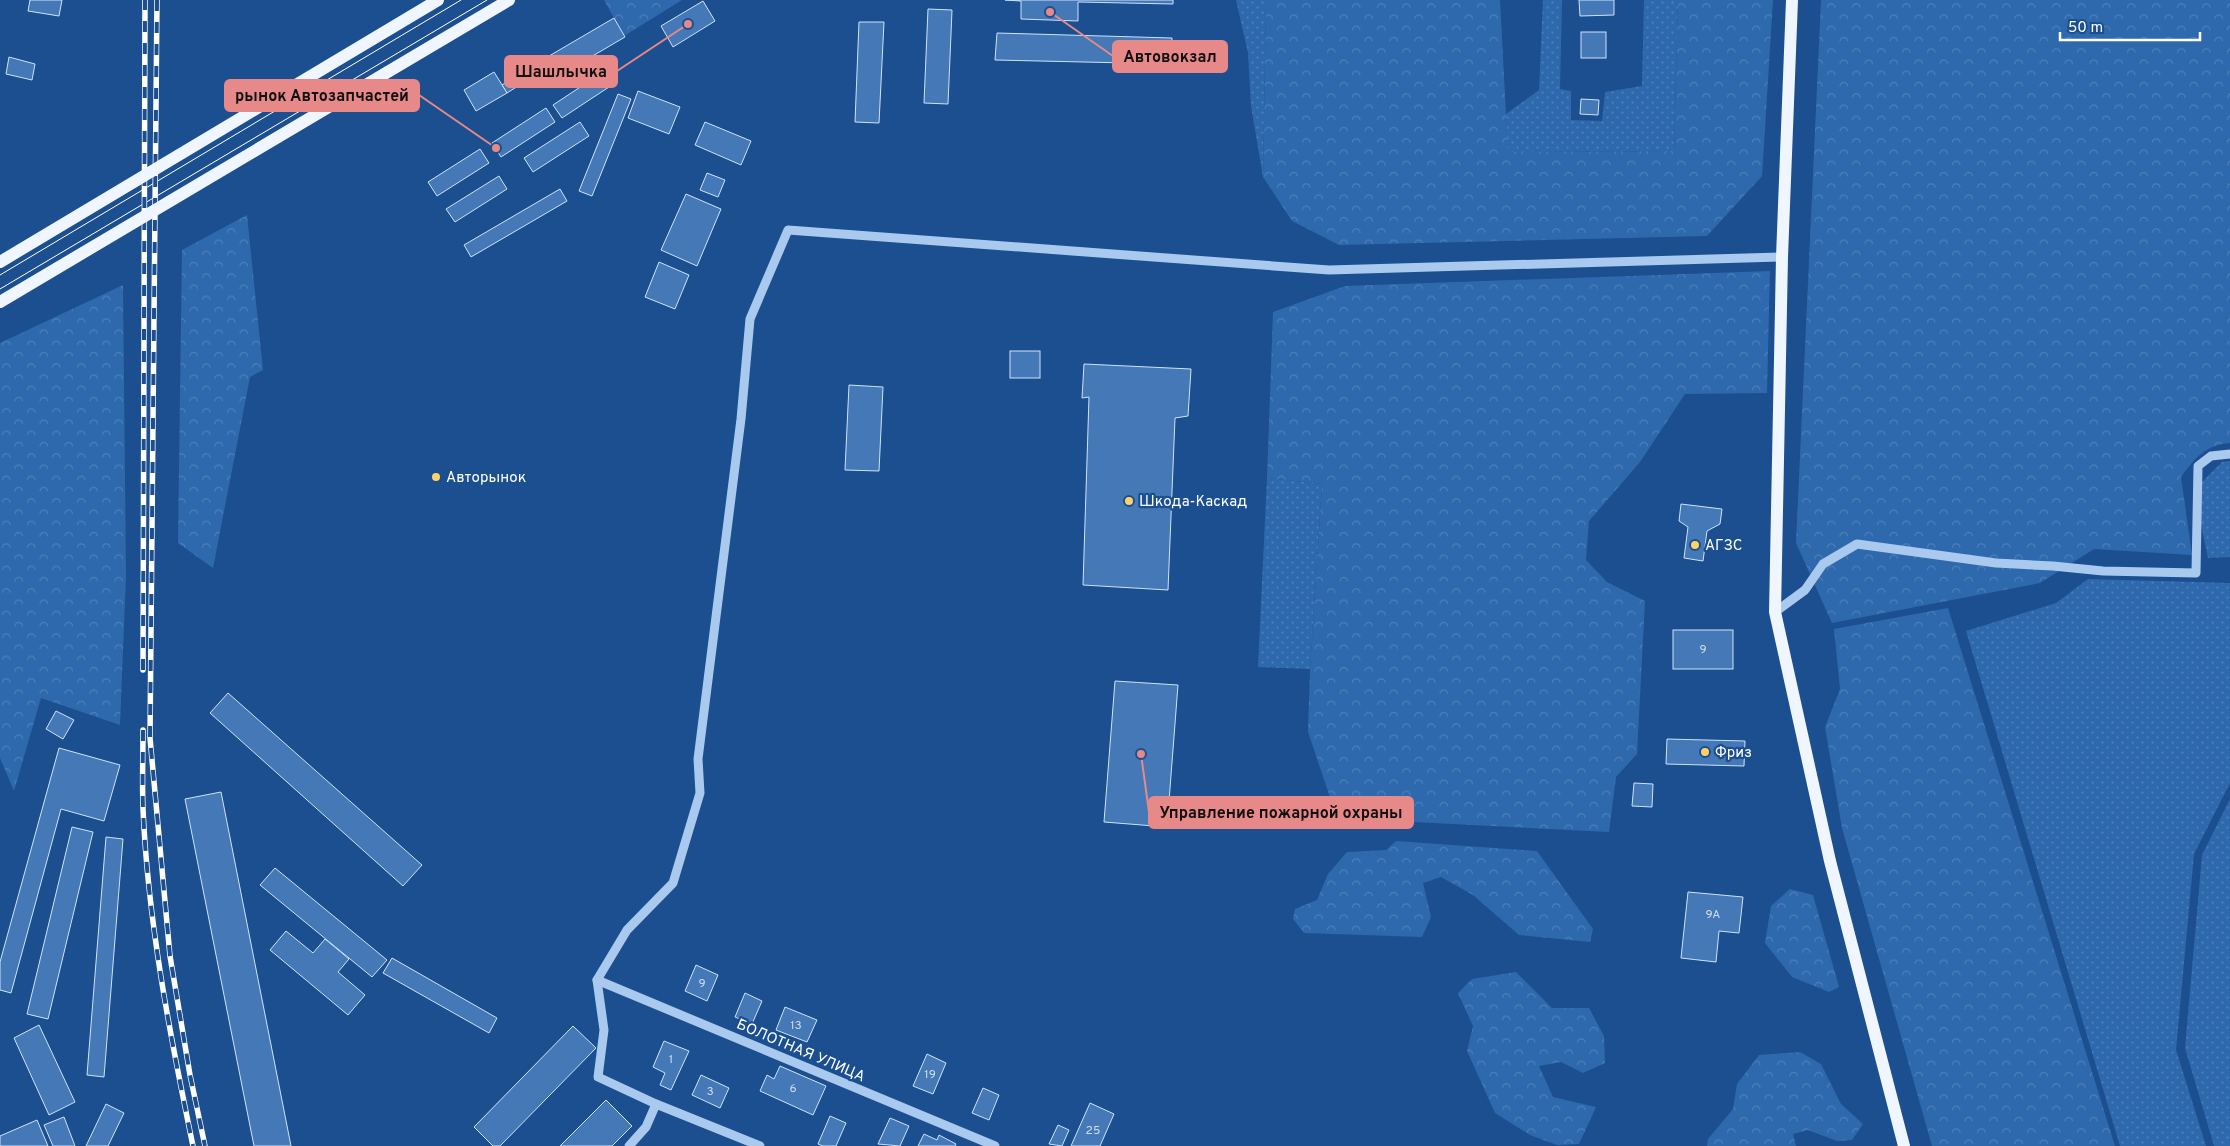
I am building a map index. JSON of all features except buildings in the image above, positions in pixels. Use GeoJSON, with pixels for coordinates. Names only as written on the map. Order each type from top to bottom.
{"type":"FeatureCollection","features":[{"type":"Feature","properties":{"kind":"main road"},"geometry":{"type":"LineString","coordinates":[[0,262],[438,0]]}},
{"type":"Feature","properties":{"kind":"main road"},"geometry":{"type":"LineString","coordinates":[[0,302],[509,0]]}},
{"type":"Feature","properties":{"kind":"main road"},"geometry":{"type":"LineString","coordinates":[[1792,0],[1782,258],[1775,612],[1830,861],[1904,1146]]}},
{"type":"Feature","properties":{"kind":"street"},"geometry":{"type":"LineString","coordinates":[[760,1146],[656,1104],[598,1077],[604,1030],[597,980],[627,930],[673,883],[700,793],[698,759],[741,419],[750,318],[788,230],[1329,270],[1782,258]]}},
{"type":"Feature","properties":{"kind":"street"},"geometry":{"type":"LineString","coordinates":[[1775,612],[1805,590],[1823,564],[1857,544],[1996,563],[2103,571],[2196,573],[2198,466],[2211,456],[2230,454]]}},
{"type":"Feature","properties":{"kind":"street","name":"БОЛОТНАЯ УЛИЦА"},"geometry":{"type":"LineString","coordinates":[[597,980],[995,1146]]}},
{"type":"Feature","properties":{"kind":"street"},"geometry":{"type":"LineString","coordinates":[[629,1146],[646,1127],[656,1104]]}},
{"type":"Feature","properties":{"kind":"green space"},"geometry":{"type":"Polygon","coordinates":[[[604,0],[682,0],[624,36],[604,0]]]}},
{"type":"Feature","properties":{"kind":"green space"},"geometry":{"type":"Polygon","coordinates":[[[1236,0],[1266,0],[1263,177],[1251,106],[1248,53],[1236,0]]]}},
{"type":"Feature","properties":{"kind":"green space"},"geometry":{"type":"Polygon","coordinates":[[[1266,0],[1500,0],[1508,152],[1674,151],[1678,0],[1773,0],[1762,176],[1707,236],[1339,245],[1292,221],[1263,177],[1266,0]]]}},
{"type":"Feature","properties":{"kind":"green space"},"geometry":{"type":"Polygon","coordinates":[[[1543,0],[1562,0],[1560,89],[1571,91],[1571,120],[1602,121],[1605,92],[1642,86],[1644,0],[1678,0],[1674,151],[1507,152],[1506,114],[1539,90],[1543,0]]]}},
{"type":"Feature","properties":{"kind":"green space"},"geometry":{"type":"Polygon","coordinates":[[[1821,0],[2230,0],[2230,443],[2214,446],[2201,454],[2181,477],[2192,555],[2094,549],[2040,583],[1832,623],[1796,543],[1821,0]]]}},
{"type":"Feature","properties":{"kind":"green space"},"geometry":{"type":"Polygon","coordinates":[[[247,215],[263,370],[250,377],[213,568],[178,543],[182,250],[247,215]]]}},
{"type":"Feature","properties":{"kind":"green space"},"geometry":{"type":"Polygon","coordinates":[[[1770,271],[1767,393],[1685,394],[1640,462],[1589,521],[1586,560],[1607,582],[1645,601],[1637,754],[1616,777],[1609,832],[1337,818],[1308,732],[1310,669],[1322,484],[1267,478],[1273,312],[1345,286],[1770,271]]]}},
{"type":"Feature","properties":{"kind":"green space"},"geometry":{"type":"Polygon","coordinates":[[[123,285],[126,576],[120,725],[41,698],[14,791],[0,758],[0,343],[123,285]]]}},
{"type":"Feature","properties":{"kind":"green space"},"geometry":{"type":"Polygon","coordinates":[[[2230,461],[2230,557],[2208,558],[2194,490],[2222,462],[2230,461]]]}},
{"type":"Feature","properties":{"kind":"green space"},"geometry":{"type":"Polygon","coordinates":[[[1267,478],[1322,484],[1310,669],[1258,667],[1267,478]]]}},
{"type":"Feature","properties":{"kind":"green space"},"geometry":{"type":"Polygon","coordinates":[[[2088,579],[2230,583],[2230,783],[2194,854],[2176,1050],[2206,1146],[2120,1146],[1966,631],[2056,603],[2088,579]]]}},
{"type":"Feature","properties":{"kind":"green space"},"geometry":{"type":"Polygon","coordinates":[[[1948,608],[2115,1146],[1932,1146],[1842,828],[1825,727],[1840,689],[1834,629],[1948,608]]]}},
{"type":"Feature","properties":{"kind":"green space"},"geometry":{"type":"Polygon","coordinates":[[[2230,799],[2230,1146],[2214,1146],[2185,1048],[2202,855],[2230,799]]]}},
{"type":"Feature","properties":{"kind":"green space"},"geometry":{"type":"Polygon","coordinates":[[[1396,841],[1537,851],[1593,929],[1590,942],[1519,935],[1473,895],[1441,877],[1423,883],[1431,917],[1422,937],[1304,933],[1293,919],[1295,909],[1317,900],[1328,874],[1347,852],[1386,850],[1396,841]]]}},
{"type":"Feature","properties":{"kind":"green space"},"geometry":{"type":"Polygon","coordinates":[[[1790,889],[1813,895],[1839,987],[1829,992],[1792,977],[1765,943],[1771,906],[1790,889]]]}},
{"type":"Feature","properties":{"kind":"green space"},"geometry":{"type":"Polygon","coordinates":[[[1516,972],[1552,1008],[1589,1008],[1604,1036],[1605,1063],[1583,1073],[1561,1062],[1539,1066],[1553,1097],[1596,1107],[1579,1144],[1557,1145],[1530,1135],[1495,1113],[1467,1051],[1473,1026],[1458,993],[1472,979],[1516,972]]]}},
{"type":"Feature","properties":{"kind":"green space"},"geometry":{"type":"Polygon","coordinates":[[[1800,1052],[1821,1064],[1841,1104],[1863,1124],[1852,1140],[1837,1141],[1808,1130],[1793,1134],[1796,1146],[1707,1146],[1708,1139],[1733,1109],[1737,1084],[1759,1055],[1800,1052]]]}},
{"type":"Feature","properties":{"kind":"tram line"},"geometry":{"type":"LineString","coordinates":[[0,275],[461,0]]}},
{"type":"Feature","properties":{"kind":"tram line"},"geometry":{"type":"LineString","coordinates":[[0,289],[487,0]]}},
{"type":"Feature","properties":{"kind":"railway"},"geometry":{"type":"LineString","coordinates":[[143,670],[145,0]]}},
{"type":"Feature","properties":{"kind":"railway"},"geometry":{"type":"LineString","coordinates":[[157,0],[150,738],[170,956],[190,1075],[205,1146]]}},
{"type":"Feature","properties":{"kind":"railway"},"geometry":{"type":"LineString","coordinates":[[143,730],[143,809],[155,936],[168,1021],[193,1146]]}},
{"type":"Feature","properties":{"kind":"place","name":"Автовокзал"},"geometry":{"type":"Point","coordinates":[1050,12]}},
{"type":"Feature","properties":{"kind":"place","name":"Шашлычка"},"geometry":{"type":"Point","coordinates":[688,24]}},
{"type":"Feature","properties":{"kind":"place","name":"рынок Автозапчастей"},"geometry":{"type":"Point","coordinates":[496,148]}},
{"type":"Feature","properties":{"kind":"place","name":"Авторынок"},"geometry":{"type":"Point","coordinates":[436,477]}},
{"type":"Feature","properties":{"kind":"place","name":"Шкода-Каскад"},"geometry":{"type":"Point","coordinates":[1129,501]}},
{"type":"Feature","properties":{"kind":"place","name":"АГЗС"},"geometry":{"type":"Point","coordinates":[1695,545]}},
{"type":"Feature","properties":{"kind":"place","name":"Фриз"},"geometry":{"type":"Point","coordinates":[1705,752]}},
{"type":"Feature","properties":{"kind":"place","name":"Управление пожарной охраны"},"geometry":{"type":"Point","coordinates":[1141,754]}}]}
